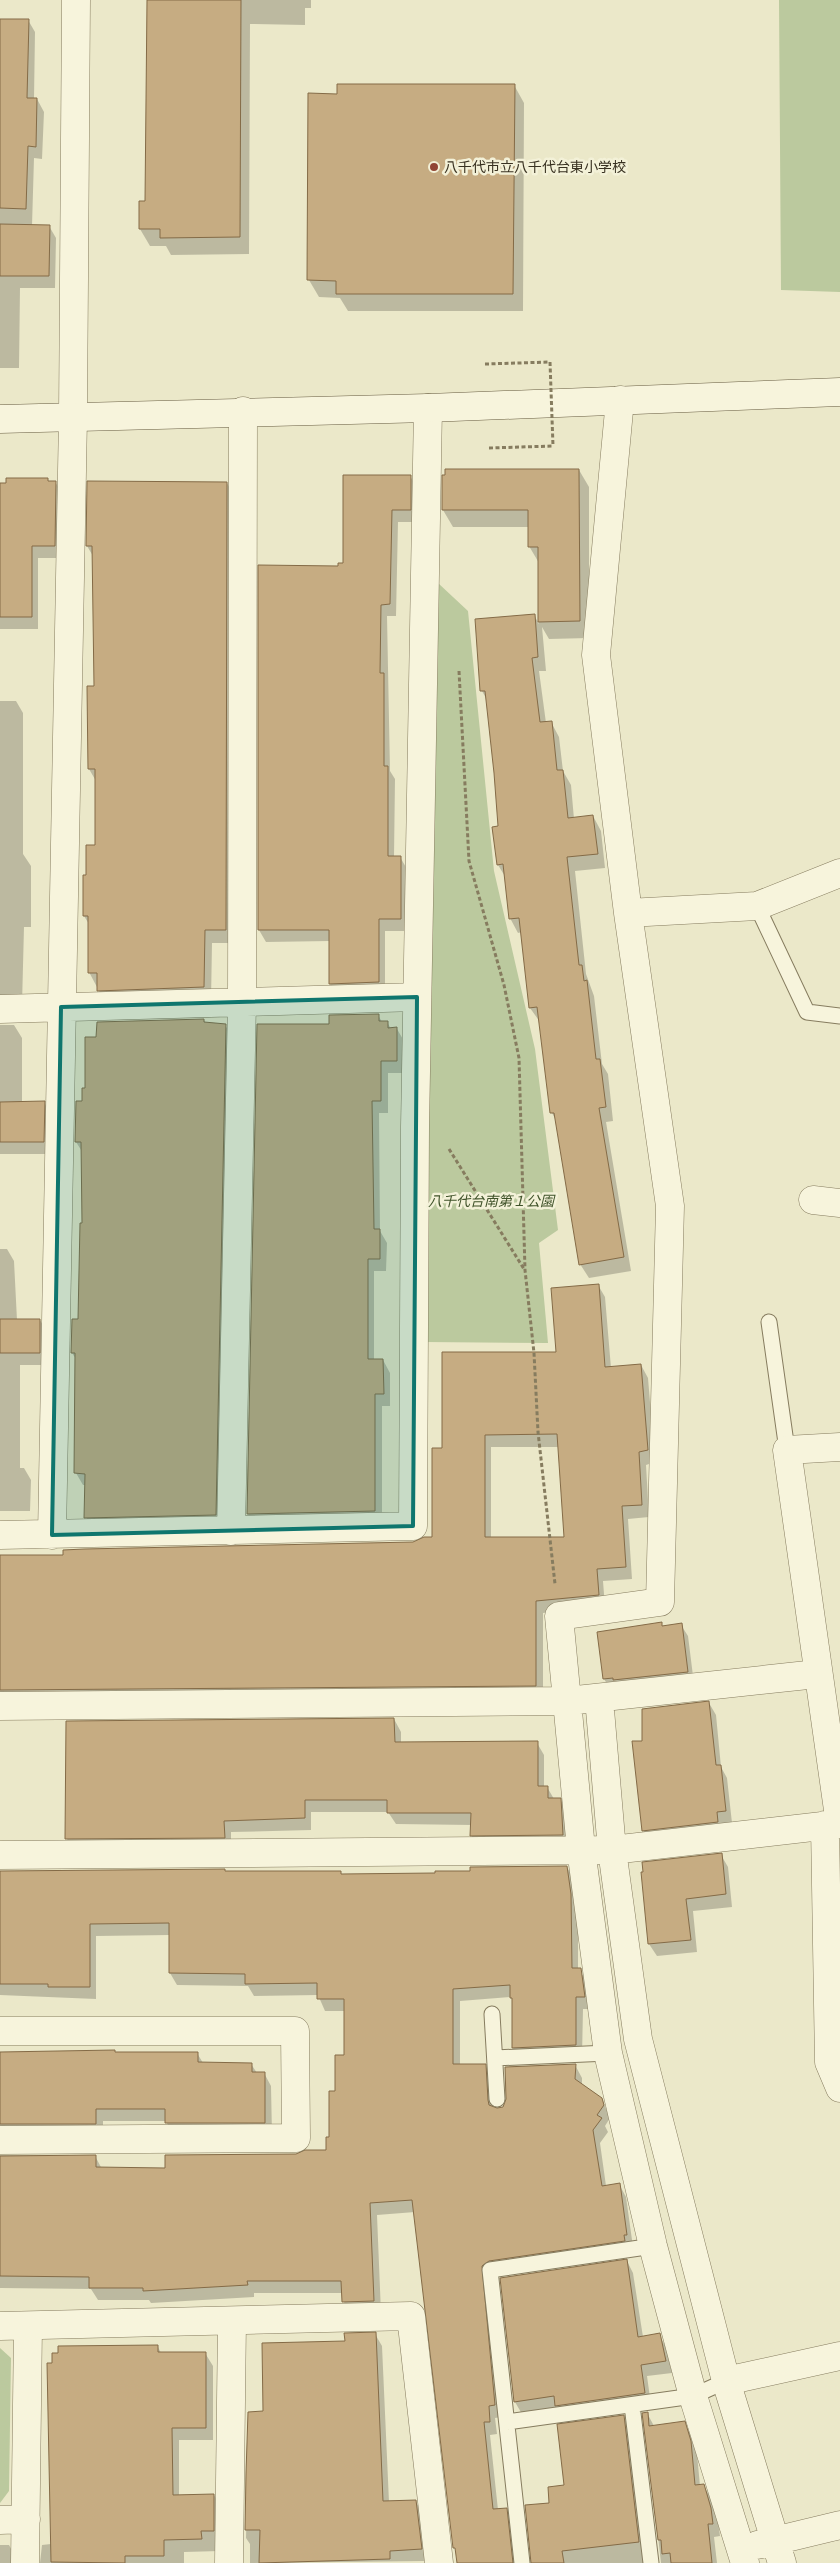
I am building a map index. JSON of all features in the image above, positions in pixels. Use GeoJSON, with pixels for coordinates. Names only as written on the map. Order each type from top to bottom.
{"type":"FeatureCollection","features":[{"type":"Feature","properties":{"kind":"street"},"geometry":{"type":"LineString","coordinates":[[52,1535],[73,418],[76,0]]}},
{"type":"Feature","properties":{"kind":"street"},"geometry":{"type":"LineString","coordinates":[[0,420],[243,411],[428,408],[840,392]]}},
{"type":"Feature","properties":{"kind":"street"},"geometry":{"type":"LineString","coordinates":[[620,400],[596,655],[628,913],[670,1206],[660,1602],[559,1616],[582,1849],[608,2053],[652,2246],[693,2396],[743,2557],[778,2551],[840,2525]]}},
{"type":"Feature","properties":{"kind":"street"},"geometry":{"type":"LineString","coordinates":[[0,1535],[413,1526],[417,998],[428,408]]}},
{"type":"Feature","properties":{"kind":"street"},"geometry":{"type":"LineString","coordinates":[[231,1531],[242,1002],[243,411]]}},
{"type":"Feature","properties":{"kind":"street"},"geometry":{"type":"LineString","coordinates":[[628,913],[757,906],[840,873]]}},
{"type":"Feature","properties":{"kind":"street"},"geometry":{"type":"LineString","coordinates":[[0,1009],[417,998]]}},
{"type":"Feature","properties":{"kind":"street"},"geometry":{"type":"LineString","coordinates":[[813,1200],[840,1203]]}},
{"type":"Feature","properties":{"kind":"street"},"geometry":{"type":"LineString","coordinates":[[840,1447],[787,1450],[835,1824],[829,2062],[840,2088]]}},
{"type":"Feature","properties":{"kind":"street"},"geometry":{"type":"LineString","coordinates":[[13,1710],[567,1701],[817,1674]]}},
{"type":"Feature","properties":{"kind":"street"},"geometry":{"type":"LineString","coordinates":[[599,1698],[612,1850],[638,2039],[726,2381],[778,2551]]}},
{"type":"Feature","properties":{"kind":"street"},"geometry":{"type":"LineString","coordinates":[[0,1855],[612,1850],[835,1824]]}},
{"type":"Feature","properties":{"kind":"street"},"geometry":{"type":"LineString","coordinates":[[0,2031],[295,2031],[296,2138],[0,2140]]}},
{"type":"Feature","properties":{"kind":"street"},"geometry":{"type":"LineString","coordinates":[[0,2326],[411,2316],[439,2563]]}},
{"type":"Feature","properties":{"kind":"street"},"geometry":{"type":"LineString","coordinates":[[229,2563],[232,2321]]}},
{"type":"Feature","properties":{"kind":"street"},"geometry":{"type":"LineString","coordinates":[[25,2563],[13,2519],[28,2326]]}},
{"type":"Feature","properties":{"kind":"street"},"geometry":{"type":"LineString","coordinates":[[726,2381],[840,2356]]}},
{"type":"Feature","properties":{"kind":"lane"},"geometry":{"type":"LineString","coordinates":[[757,906],[807,1012],[840,1016]]}},
{"type":"Feature","properties":{"kind":"lane"},"geometry":{"type":"LineString","coordinates":[[769,1322],[787,1450]]}},
{"type":"Feature","properties":{"kind":"lane"},"geometry":{"type":"LineString","coordinates":[[492,2014],[497,2099]]}},
{"type":"Feature","properties":{"kind":"lane"},"geometry":{"type":"LineString","coordinates":[[495,2058],[608,2053]]}},
{"type":"Feature","properties":{"kind":"lane"},"geometry":{"type":"LineString","coordinates":[[522,2563],[490,2270],[652,2246]]}},
{"type":"Feature","properties":{"kind":"lane"},"geometry":{"type":"LineString","coordinates":[[507,2422],[693,2396],[726,2381]]}},
{"type":"Feature","properties":{"kind":"lane"},"geometry":{"type":"LineString","coordinates":[[632,2405],[651,2563]]}},
{"type":"Feature","properties":{"kind":"path"},"geometry":{"type":"LineString","coordinates":[[485,364],[550,362],[553,446],[489,448]]}},
{"type":"Feature","properties":{"kind":"path"},"geometry":{"type":"LineString","coordinates":[[459,665],[470,861],[504,985],[518,1058],[525,1270],[534,1353],[538,1432],[559,1616]]}},
{"type":"Feature","properties":{"kind":"path"},"geometry":{"type":"LineString","coordinates":[[446,1145],[525,1270]]}},
{"type":"Feature","properties":{"kind":"highlighted area"},"geometry":{"type":"Polygon","coordinates":[[[417,997],[413,1526],[52,1535],[61,1007],[417,997]]]}},
{"type":"Feature","properties":{"kind":"green space"},"geometry":{"type":"Polygon","coordinates":[[[779,0],[840,0],[840,292],[781,290],[779,0]]]}},
{"type":"Feature","properties":{"kind":"green space","name":"八千代台南第１公園"},"geometry":{"type":"Polygon","coordinates":[[[438,583],[468,611],[494,871],[535,1049],[558,1230],[539,1243],[548,1343],[425,1342],[438,583]]]}},
{"type":"Feature","properties":{"kind":"green space"},"geometry":{"type":"Polygon","coordinates":[[[0,2348],[11,2358],[9,2491],[0,2503],[0,2348]]]}},
{"type":"Feature","properties":{"kind":"building"},"geometry":{"type":"Polygon","coordinates":[[[147,0],[241,0],[240,237],[160,238],[160,229],[139,229],[139,201],[145,201],[147,0]]]}},
{"type":"Feature","properties":{"kind":"building"},"geometry":{"type":"Polygon","coordinates":[[[0,19],[29,19],[27,98],[37,98],[36,147],[28,146],[26,209],[0,208],[0,19]]]}},
{"type":"Feature","properties":{"kind":"building"},"geometry":{"type":"Polygon","coordinates":[[[337,84],[515,84],[513,294],[336,294],[336,281],[307,280],[308,93],[337,94],[337,84]]]}},
{"type":"Feature","properties":{"kind":"building"},"geometry":{"type":"Polygon","coordinates":[[[0,224],[50,225],[49,276],[0,276],[0,224]]]}},
{"type":"Feature","properties":{"kind":"building"},"geometry":{"type":"Polygon","coordinates":[[[445,469],[579,469],[580,621],[538,622],[538,547],[528,547],[528,510],[442,510],[442,475],[445,475],[445,469]]]}},
{"type":"Feature","properties":{"kind":"building"},"geometry":{"type":"Polygon","coordinates":[[[343,475],[411,475],[411,510],[392,510],[390,604],[381,605],[380,673],[384,673],[384,766],[388,766],[388,856],[401,856],[401,919],[379,919],[379,982],[329,984],[329,930],[258,930],[258,565],[338,566],[338,563],[343,563],[343,475]]]}},
{"type":"Feature","properties":{"kind":"building"},"geometry":{"type":"Polygon","coordinates":[[[6,478],[48,478],[48,481],[56,481],[55,546],[32,546],[32,617],[0,617],[0,483],[6,483],[6,478]]]}},
{"type":"Feature","properties":{"kind":"building"},"geometry":{"type":"Polygon","coordinates":[[[87,481],[227,482],[226,930],[205,930],[204,987],[97,991],[97,973],[88,973],[88,916],[83,916],[83,875],[86,875],[86,845],[95,845],[95,769],[88,769],[87,686],[94,686],[92,546],[86,546],[87,481]]]}},
{"type":"Feature","properties":{"kind":"building"},"geometry":{"type":"Polygon","coordinates":[[[535,614],[538,657],[532,658],[540,722],[552,721],[557,770],[563,770],[568,818],[593,815],[598,854],[567,857],[579,965],[582,965],[584,981],[587,980],[596,1059],[600,1059],[606,1107],[599,1108],[624,1257],[579,1265],[554,1113],[550,1113],[537,1007],[529,1008],[519,918],[509,919],[503,864],[497,865],[492,827],[498,826],[494,773],[485,691],[480,691],[475,619],[535,614]]]}},
{"type":"Feature","properties":{"kind":"building"},"geometry":{"type":"Polygon","coordinates":[[[379,1014],[379,1021],[388,1021],[388,1028],[397,1027],[397,1061],[381,1061],[381,1101],[372,1101],[374,1229],[380,1229],[380,1259],[368,1259],[368,1359],[383,1359],[384,1394],[375,1394],[375,1511],[247,1514],[257,1024],[329,1024],[329,1015],[379,1014]]]}},
{"type":"Feature","properties":{"kind":"building"},"geometry":{"type":"Polygon","coordinates":[[[204,1019],[204,1022],[226,1024],[216,1515],[84,1518],[85,1474],[74,1473],[75,1353],[71,1353],[72,1319],[78,1319],[80,1223],[82,1223],[81,1142],[75,1142],[76,1101],[82,1101],[82,1088],[85,1088],[85,1037],[96,1037],[97,1022],[204,1019]]]}},
{"type":"Feature","properties":{"kind":"building"},"geometry":{"type":"Polygon","coordinates":[[[45,1101],[44,1142],[0,1142],[0,1102],[45,1101]]]}},
{"type":"Feature","properties":{"kind":"building"},"geometry":{"type":"Polygon","coordinates":[[[599,1284],[605,1367],[641,1364],[648,1450],[639,1452],[642,1505],[622,1506],[626,1567],[597,1569],[599,1595],[536,1601],[536,1686],[0,1690],[0,1555],[63,1555],[63,1550],[84,1549],[413,1542],[424,1537],[432,1537],[432,1448],[442,1448],[442,1352],[556,1352],[551,1288],[599,1284]],[[557,1434],[485,1435],[485,1537],[564,1537],[557,1434]]]}},
{"type":"Feature","properties":{"kind":"building"},"geometry":{"type":"Polygon","coordinates":[[[0,1319],[40,1319],[40,1353],[0,1353],[0,1319]]]}},
{"type":"Feature","properties":{"kind":"building"},"geometry":{"type":"Polygon","coordinates":[[[662,1622],[662,1626],[682,1623],[688,1672],[613,1680],[613,1678],[603,1679],[597,1632],[662,1622]]]}},
{"type":"Feature","properties":{"kind":"building"},"geometry":{"type":"Polygon","coordinates":[[[709,1701],[716,1765],[721,1765],[726,1811],[717,1812],[718,1822],[642,1831],[632,1741],[642,1741],[642,1709],[709,1701]]]}},
{"type":"Feature","properties":{"kind":"building"},"geometry":{"type":"Polygon","coordinates":[[[394,1718],[395,1742],[538,1741],[538,1786],[548,1786],[548,1798],[561,1798],[563,1835],[470,1836],[471,1813],[387,1813],[387,1800],[305,1800],[305,1818],[224,1821],[225,1838],[65,1839],[66,1721],[394,1718]]]}},
{"type":"Feature","properties":{"kind":"building"},"geometry":{"type":"Polygon","coordinates":[[[722,1853],[726,1894],[686,1899],[691,1940],[648,1944],[641,1872],[643,1872],[642,1862],[722,1853]]]}},
{"type":"Feature","properties":{"kind":"building"},"geometry":{"type":"Polygon","coordinates":[[[567,1866],[571,1894],[572,1968],[581,1968],[585,1997],[576,1997],[576,2045],[512,2048],[512,1998],[510,1998],[510,1985],[453,1989],[453,2064],[486,2064],[489,2105],[497,2108],[503,2107],[506,2099],[505,2067],[576,2064],[575,2079],[602,2098],[604,2105],[597,2115],[602,2118],[593,2130],[602,2186],[620,2183],[627,2235],[624,2235],[625,2241],[489,2261],[482,2266],[495,2405],[489,2406],[490,2422],[484,2422],[493,2509],[507,2508],[513,2563],[457,2563],[455,2548],[453,2548],[412,2200],[370,2203],[374,2301],[342,2302],[341,2281],[247,2281],[248,2285],[143,2291],[143,2288],[89,2288],[89,2277],[0,2276],[0,2156],[96,2155],[96,2167],[165,2168],[165,2155],[296,2154],[305,2150],[326,2150],[326,2137],[329,2137],[329,2091],[335,2091],[335,2055],[344,2055],[344,1999],[317,1999],[317,1983],[245,1984],[245,1974],[169,1973],[169,1923],[90,1924],[90,1987],[48,1987],[48,1984],[0,1984],[0,1871],[225,1869],[225,1871],[341,1871],[341,1874],[435,1873],[435,1871],[470,1871],[470,1867],[567,1866]]]}},
{"type":"Feature","properties":{"kind":"building"},"geometry":{"type":"Polygon","coordinates":[[[115,2050],[115,2052],[198,2052],[198,2062],[252,2063],[252,2072],[265,2072],[265,2123],[165,2123],[165,2109],[96,2109],[96,2124],[0,2124],[0,2052],[115,2050]]]}},
{"type":"Feature","properties":{"kind":"building"},"geometry":{"type":"Polygon","coordinates":[[[627,2259],[638,2337],[660,2333],[666,2361],[641,2365],[645,2393],[555,2406],[554,2396],[514,2402],[500,2278],[627,2259]]]}},
{"type":"Feature","properties":{"kind":"building"},"geometry":{"type":"Polygon","coordinates":[[[376,2332],[383,2501],[416,2500],[422,2549],[390,2551],[390,2559],[259,2563],[260,2530],[245,2530],[248,2412],[263,2411],[262,2343],[345,2341],[344,2333],[376,2332]]]}},
{"type":"Feature","properties":{"kind":"building"},"geometry":{"type":"Polygon","coordinates":[[[158,2345],[158,2352],[206,2352],[206,2428],[172,2428],[173,2495],[214,2494],[214,2531],[201,2531],[202,2539],[164,2540],[164,2556],[125,2556],[125,2563],[51,2562],[47,2363],[52,2363],[52,2353],[58,2353],[58,2346],[158,2345]]]}},
{"type":"Feature","properties":{"kind":"building"},"geometry":{"type":"Polygon","coordinates":[[[648,2412],[649,2426],[685,2421],[691,2441],[695,2485],[704,2484],[711,2508],[713,2524],[708,2524],[712,2563],[671,2563],[670,2553],[662,2554],[661,2540],[658,2540],[642,2413],[648,2412]]]}},
{"type":"Feature","properties":{"kind":"building"},"geometry":{"type":"Polygon","coordinates":[[[624,2415],[639,2542],[562,2551],[564,2563],[531,2563],[525,2505],[549,2503],[548,2487],[564,2485],[557,2424],[624,2415]]]}},
{"type":"Feature","properties":{"kind":"place","name":"八千代市立八千代台東小学校"},"geometry":{"type":"Point","coordinates":[434,167]}}]}
